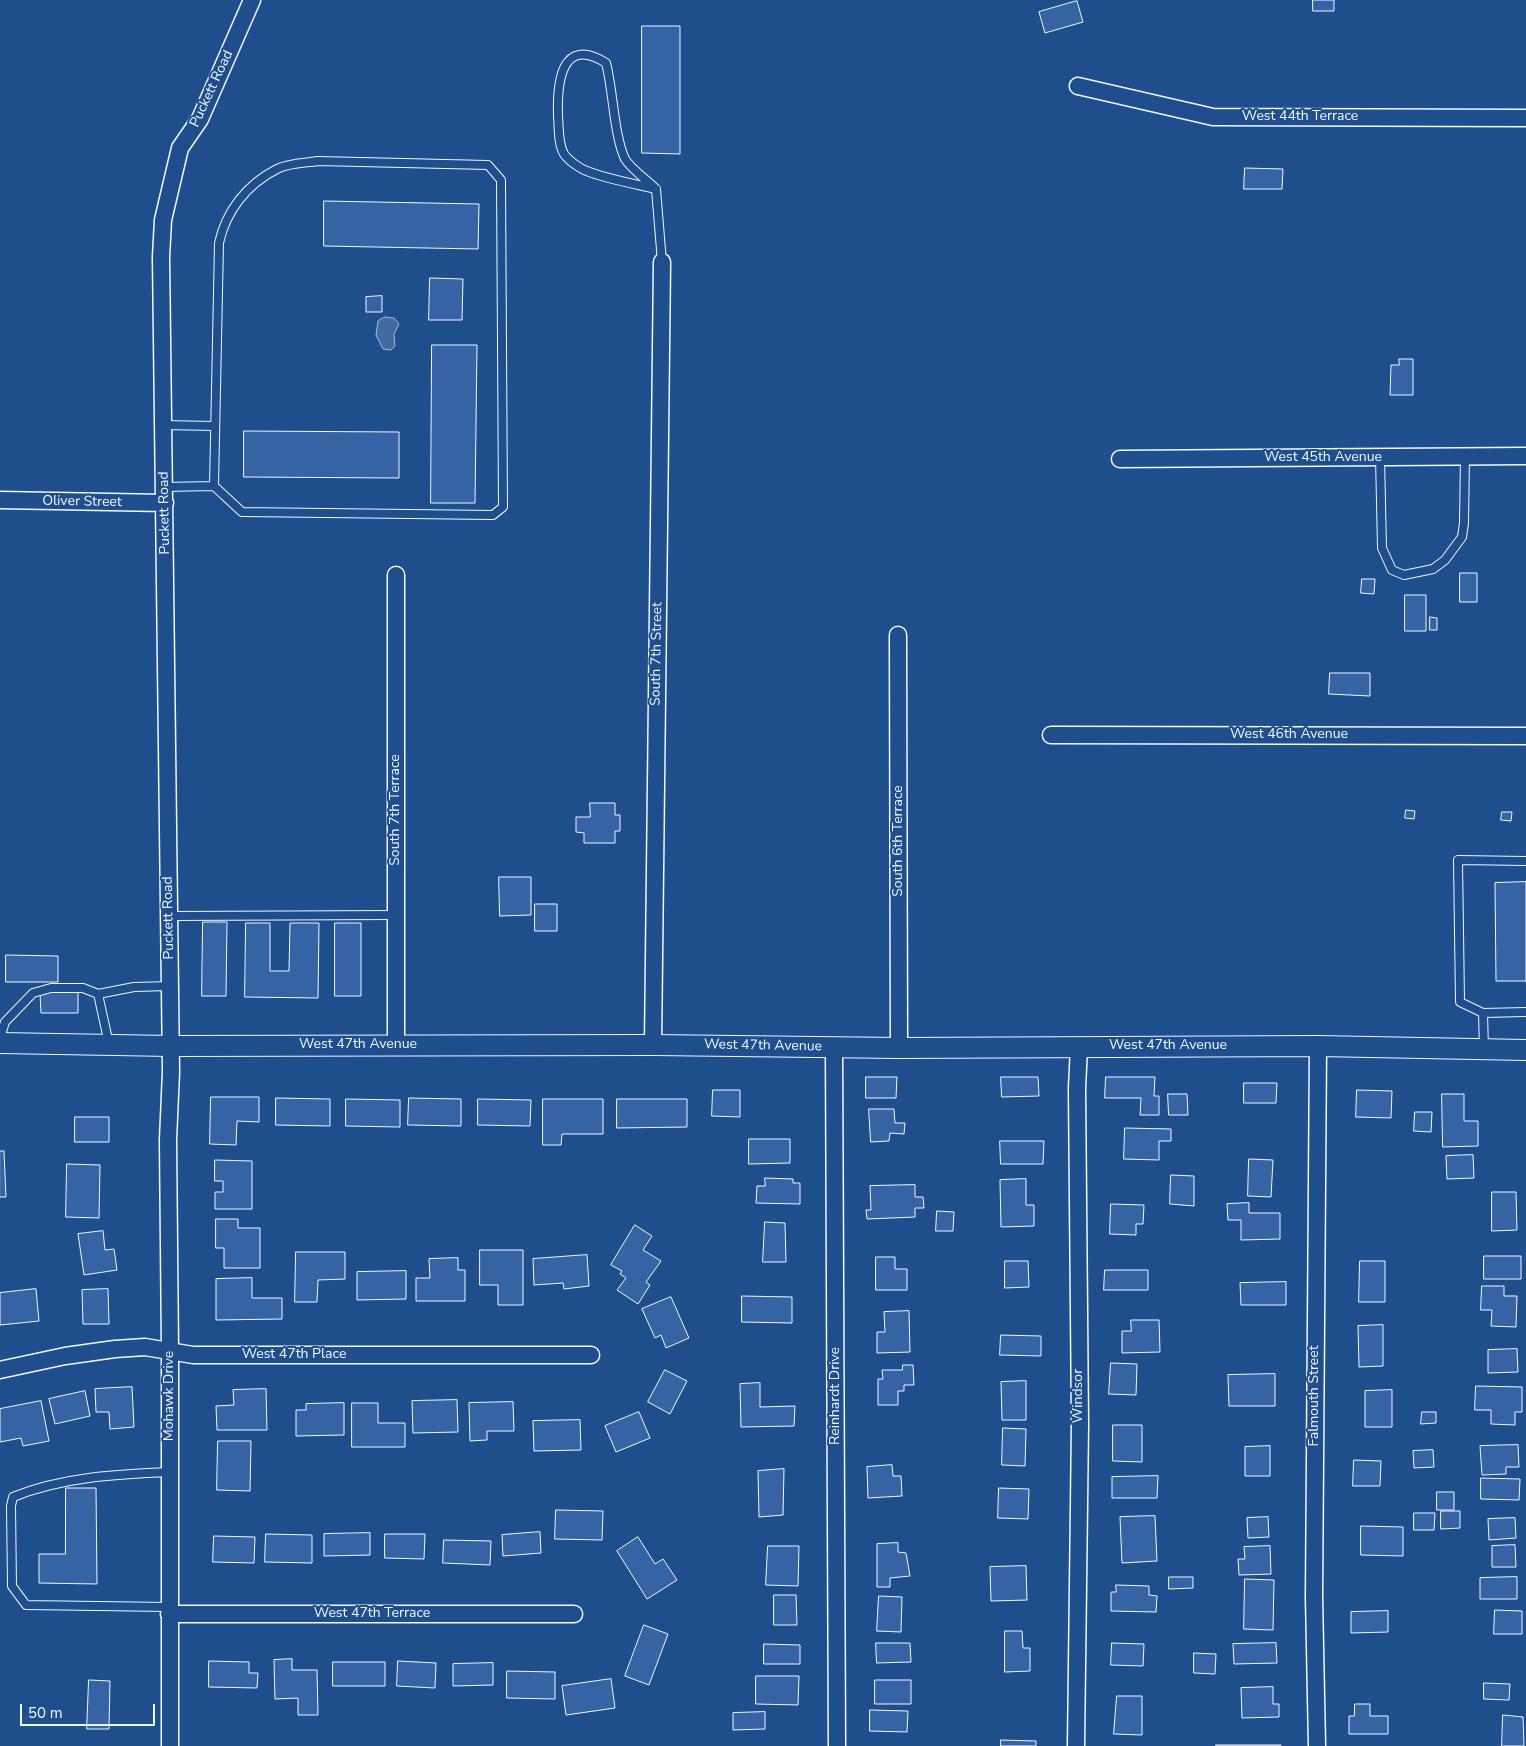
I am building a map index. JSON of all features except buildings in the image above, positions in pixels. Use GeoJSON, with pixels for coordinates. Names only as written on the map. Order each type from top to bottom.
{"type":"FeatureCollection","features":[{"type":"Feature","properties":{"kind":"street","name":"Puckett Road"},"geometry":{"type":"LineString","coordinates":[[171,1046],[161,257],[163,220],[180,148],[200,119],[252,0]]}},
{"type":"Feature","properties":{"kind":"street","name":"West 44th Terrace"},"geometry":{"type":"LineString","coordinates":[[1078,86],[1213,117],[1526,118]]}},
{"type":"Feature","properties":{"kind":"street","name":"South 7th Street"},"geometry":{"type":"LineString","coordinates":[[653,1045],[662,262]]}},
{"type":"Feature","properties":{"kind":"street","name":"West 45th Avenue"},"geometry":{"type":"LineString","coordinates":[[1120,459],[1526,456]]}},
{"type":"Feature","properties":{"kind":"street","name":"Oliver Street"},"geometry":{"type":"LineString","coordinates":[[0,500],[165,503]]}},
{"type":"Feature","properties":{"kind":"street","name":"South 7th Terrace"},"geometry":{"type":"LineString","coordinates":[[396,575],[396,1045]]}},
{"type":"Feature","properties":{"kind":"street","name":"South 6th Terrace"},"geometry":{"type":"LineString","coordinates":[[898,635],[899,1048]]}},
{"type":"Feature","properties":{"kind":"street","name":"West 46th Avenue"},"geometry":{"type":"LineString","coordinates":[[1051,735],[1526,736]]}},
{"type":"Feature","properties":{"kind":"street","name":"West 47th Avenue"},"geometry":{"type":"LineString","coordinates":[[0,1043],[171,1046],[653,1045],[899,1048],[1318,1046],[1526,1050]]}},
{"type":"Feature","properties":{"kind":"street","name":"Mohawk Drive"},"geometry":{"type":"LineString","coordinates":[[170,1746],[171,1472],[168,1140],[171,1046]]}},
{"type":"Feature","properties":{"kind":"street","name":"Falmouth Street"},"geometry":{"type":"LineString","coordinates":[[1317,1746],[1314,1588],[1318,1046]]}},
{"type":"Feature","properties":{"kind":"street","name":"Reinhardt Drive"},"geometry":{"type":"LineString","coordinates":[[834,1047],[837,1746]]}},
{"type":"Feature","properties":{"kind":"street","name":"Windsor"},"geometry":{"type":"LineString","coordinates":[[1076,1746],[1080,1424],[1077,1098],[1079,1047]]}},
{"type":"Feature","properties":{"kind":"street","name":"West 47th Place"},"geometry":{"type":"LineString","coordinates":[[0,1370],[65,1356],[145,1347],[193,1355],[591,1355]]}},
{"type":"Feature","properties":{"kind":"street","name":"West 47th Terrace"},"geometry":{"type":"LineString","coordinates":[[169,1610],[574,1614]]}},
{"type":"Feature","properties":{"kind":"lane"},"geometry":{"type":"LineString","coordinates":[[656,188],[581,168],[564,154],[559,136],[558,96],[559,76],[568,61],[579,55],[592,54],[606,63],[613,88],[617,126],[626,160],[656,188],[662,262]]}},
{"type":"Feature","properties":{"kind":"lane"},"geometry":{"type":"LineString","coordinates":[[164,487],[214,486],[242,512],[493,516],[503,507],[501,180],[488,165],[318,161],[278,168],[242,196],[226,219],[219,243],[214,486]]}},
{"type":"Feature","properties":{"kind":"lane"},"geometry":{"type":"LineString","coordinates":[[163,425],[215,426]]}},
{"type":"Feature","properties":{"kind":"lane"},"geometry":{"type":"LineString","coordinates":[[1380,457],[1382,548],[1392,570],[1404,575],[1433,570],[1445,560],[1462,537],[1465,456]]}},
{"type":"Feature","properties":{"kind":"lane"},"geometry":{"type":"LineString","coordinates":[[1526,861],[1458,860],[1460,1002],[1483,1013],[1526,1012]]}},
{"type":"Feature","properties":{"kind":"lane"},"geometry":{"type":"LineString","coordinates":[[169,916],[396,915]]}},
{"type":"Feature","properties":{"kind":"lane"},"geometry":{"type":"LineString","coordinates":[[0,1038],[5,1022],[33,993],[51,988],[83,988],[98,994],[134,987],[170,986]]}},
{"type":"Feature","properties":{"kind":"lane"},"geometry":{"type":"LineString","coordinates":[[98,994],[109,1044]]}},
{"type":"Feature","properties":{"kind":"lane"},"geometry":{"type":"LineString","coordinates":[[1483,1013],[1484,1049]]}},
{"type":"Feature","properties":{"kind":"lane"},"geometry":{"type":"LineString","coordinates":[[169,1610],[26,1604],[12,1586],[11,1506],[13,1497],[55,1484],[120,1474],[171,1472]]}},
{"type":"Feature","properties":{"kind":"water"},"geometry":{"type":"Polygon","coordinates":[[[385,317],[394,318],[399,324],[394,334],[395,346],[391,350],[383,349],[376,335],[378,321],[385,317]]]}}]}
